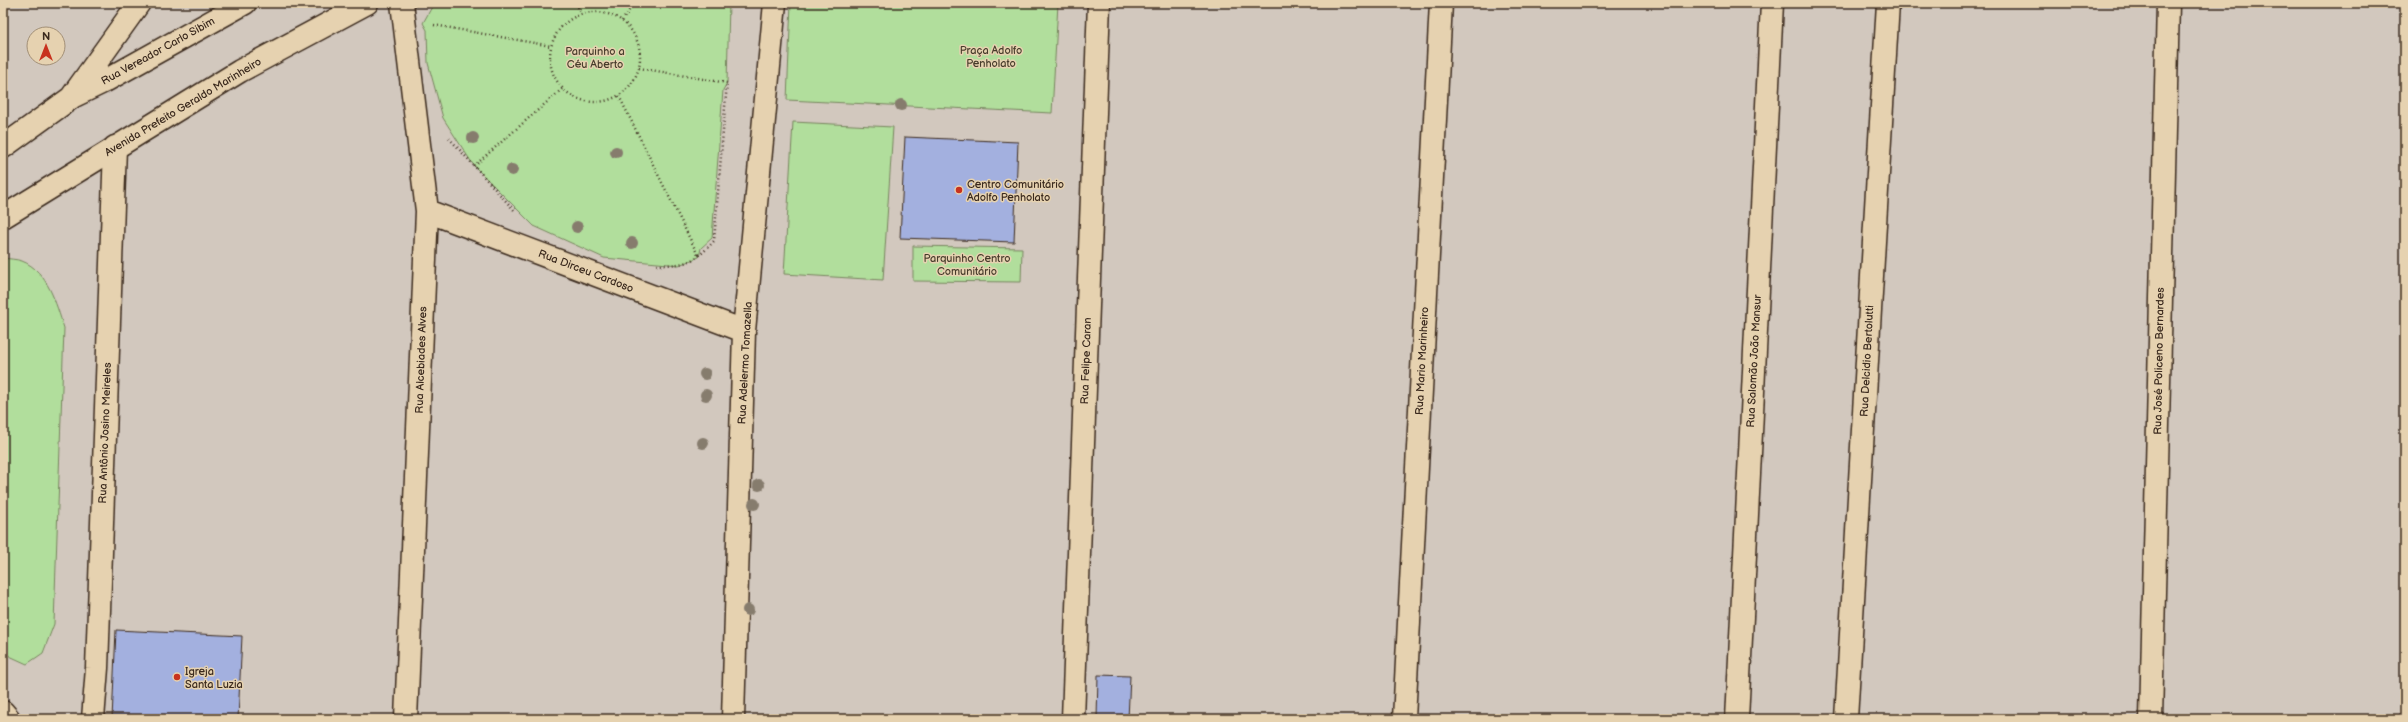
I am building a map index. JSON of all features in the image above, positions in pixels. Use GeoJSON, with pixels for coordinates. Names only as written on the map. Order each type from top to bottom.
{"type":"FeatureCollection","features":[{"type":"Feature","properties":{"kind":"street","name":"Rua Vereador Carlo Sibim"},"geometry":{"type":"LineString","coordinates":[[71,98],[139,3]]}},
{"type":"Feature","properties":{"kind":"street","name":"Rua Vereador Carlo Sibim"},"geometry":{"type":"LineString","coordinates":[[3,147],[71,98],[106,81],[245,3]]}},
{"type":"Feature","properties":{"kind":"street","name":"Avenida Prefeito Geraldo Marinheiro"},"geometry":{"type":"LineString","coordinates":[[3,217],[240,71],[367,3]]}},
{"type":"Feature","properties":{"kind":"street","name":"Rua Alcebiades Alves"},"geometry":{"type":"LineString","coordinates":[[402,3],[427,211],[406,719]]}},
{"type":"Feature","properties":{"kind":"street","name":"Rua Felipe Caran"},"geometry":{"type":"LineString","coordinates":[[1073,719],[1099,3]]}},
{"type":"Feature","properties":{"kind":"street","name":"Rua Mario Marinheiro"},"geometry":{"type":"LineString","coordinates":[[1404,719],[1441,3]]}},
{"type":"Feature","properties":{"kind":"street","name":"Rua Salomão João Mansur"},"geometry":{"type":"LineString","coordinates":[[1737,719],[1772,3]]}},
{"type":"Feature","properties":{"kind":"street","name":"Rua Delcidio Bertolutti"},"geometry":{"type":"LineString","coordinates":[[1846,719],[1888,3]]}},
{"type":"Feature","properties":{"kind":"street","name":"Rua José Policeno Bernardes"},"geometry":{"type":"LineString","coordinates":[[2151,719],[2168,3]]}},
{"type":"Feature","properties":{"kind":"street","name":"Rua Adelermo Tomazella"},"geometry":{"type":"LineString","coordinates":[[733,719],[744,331],[775,6]]}},
{"type":"Feature","properties":{"kind":"street","name":"Rua Antônio Josino Meireles"},"geometry":{"type":"LineString","coordinates":[[93,719],[97,668],[115,147]]}},
{"type":"Feature","properties":{"kind":"street","name":"Rua Dirceu Cardoso"},"geometry":{"type":"LineString","coordinates":[[427,211],[744,331]]}},
{"type":"Feature","properties":{"kind":"street"},"geometry":{"type":"LineString","coordinates":[[3,712],[9,719]]}},
{"type":"Feature","properties":{"kind":"path"},"geometry":{"type":"LineString","coordinates":[[577,3],[580,14]]}},
{"type":"Feature","properties":{"kind":"path"},"geometry":{"type":"LineString","coordinates":[[622,21],[634,3]]}},
{"type":"Feature","properties":{"kind":"path"},"geometry":{"type":"LineString","coordinates":[[602,13],[622,21],[632,32],[638,45],[639,68],[630,86],[619,96],[605,101],[590,102],[575,98],[562,89],[554,76],[549,61],[551,46],[557,32],[568,21],[580,14],[602,13]]}},
{"type":"Feature","properties":{"kind":"path"},"geometry":{"type":"LineString","coordinates":[[431,24],[551,46]]}},
{"type":"Feature","properties":{"kind":"path"},"geometry":{"type":"LineString","coordinates":[[639,68],[727,83],[714,241],[699,257],[679,265],[651,264]]}},
{"type":"Feature","properties":{"kind":"path"},"geometry":{"type":"LineString","coordinates":[[474,166],[562,89]]}},
{"type":"Feature","properties":{"kind":"path"},"geometry":{"type":"LineString","coordinates":[[619,96],[699,257]]}},
{"type":"Feature","properties":{"kind":"path"},"geometry":{"type":"LineString","coordinates":[[448,136],[518,214]]}},
{"type":"Feature","properties":{"kind":"green space","name":"Parquinho a Céu Aberto"},"geometry":{"type":"Polygon","coordinates":[[[438,3],[729,3],[727,83],[723,90],[712,238],[701,248],[699,257],[679,265],[604,258],[534,226],[474,166],[443,118],[428,63],[427,30],[423,23],[433,5],[438,3]]]}},
{"type":"Feature","properties":{"kind":"green space","name":"Praça Adolfo Penholato"},"geometry":{"type":"Polygon","coordinates":[[[791,3],[1058,3],[1052,113],[787,100],[791,3]]]}},
{"type":"Feature","properties":{"kind":"green space"},"geometry":{"type":"Polygon","coordinates":[[[793,122],[893,127],[883,280],[784,274],[793,122]]]}},
{"type":"Feature","properties":{"kind":"green space","name":"Parquinho Centro Comunitário"},"geometry":{"type":"Polygon","coordinates":[[[913,246],[1022,248],[1021,282],[913,281],[913,246]]]}},
{"type":"Feature","properties":{"kind":"green space"},"geometry":{"type":"Polygon","coordinates":[[[3,258],[22,261],[31,266],[45,280],[58,309],[64,328],[54,624],[43,653],[27,664],[3,653],[3,258]]]}},
{"type":"Feature","properties":{"kind":"building","name":"Centro Comunitário Adolfo Penholato"},"geometry":{"type":"Polygon","coordinates":[[[905,137],[1018,142],[1014,242],[900,238],[905,137]]]}},
{"type":"Feature","properties":{"kind":"building","name":"Igreja Santa Luzia"},"geometry":{"type":"Polygon","coordinates":[[[116,630],[242,636],[238,719],[112,719],[116,630]]]}},
{"type":"Feature","properties":{"kind":"building"},"geometry":{"type":"Polygon","coordinates":[[[1098,675],[1130,676],[1128,719],[1097,719],[1098,675]]]}},
{"type":"Feature","properties":{"kind":"building"},"geometry":{"type":"Polygon","coordinates":[[[657,718],[690,719],[657,719],[657,718]]]}},
{"type":"Feature","properties":{"kind":"place","name":"Centro Comunitário Adolfo Penholato"},"geometry":{"type":"Point","coordinates":[959,190]}},
{"type":"Feature","properties":{"kind":"place","name":"Igreja Santa Luzia"},"geometry":{"type":"Point","coordinates":[177,677]}}]}
